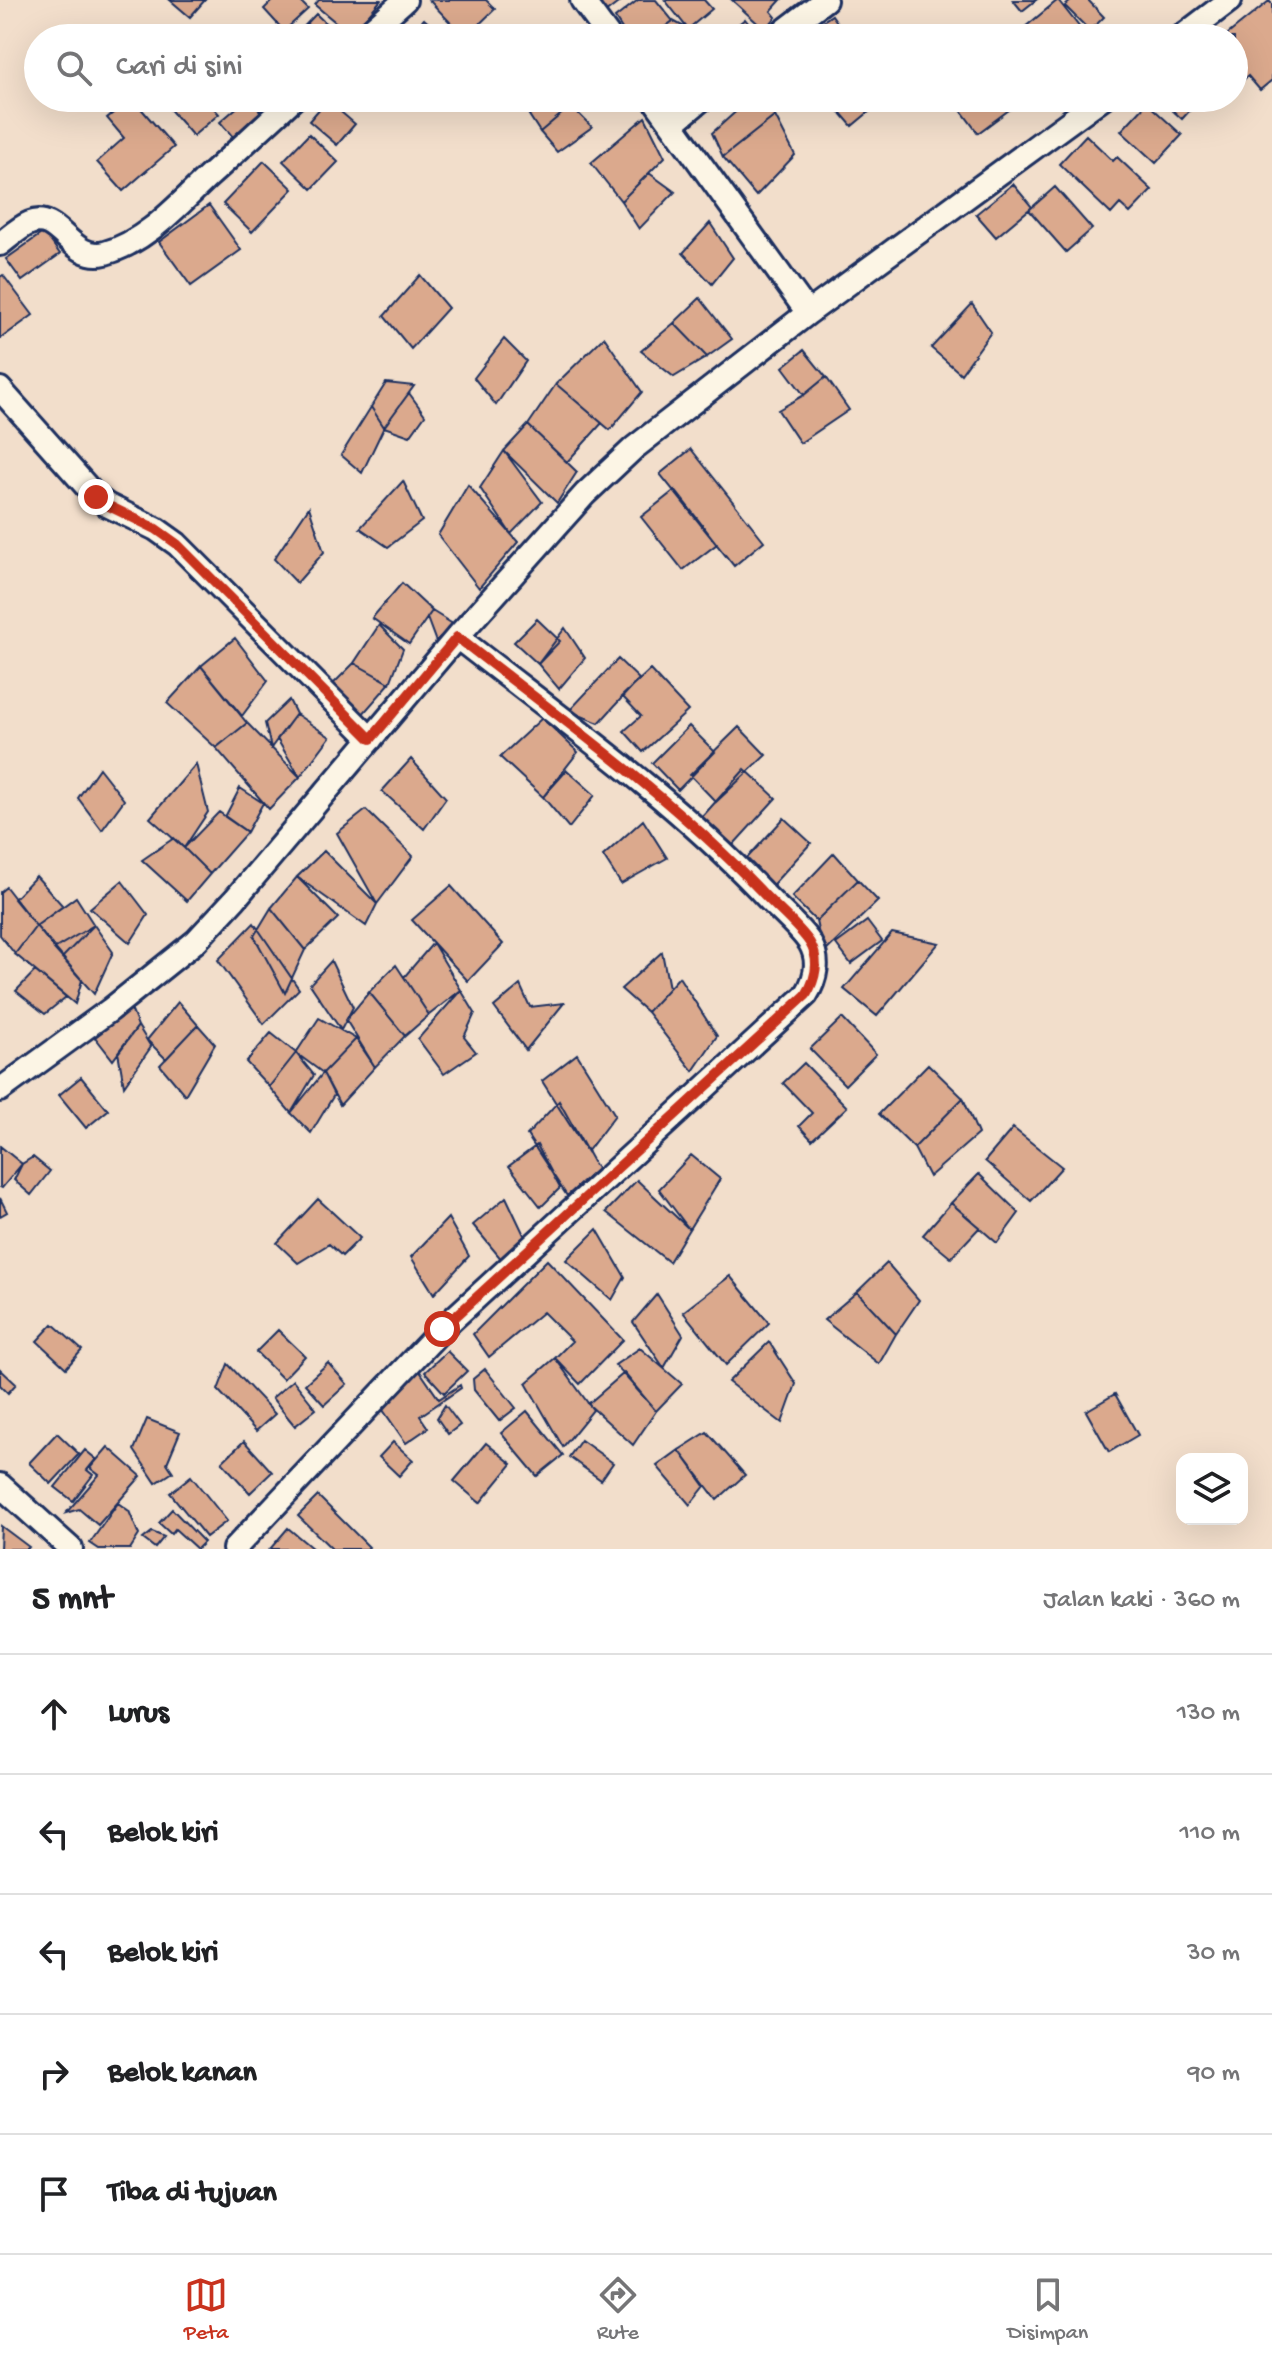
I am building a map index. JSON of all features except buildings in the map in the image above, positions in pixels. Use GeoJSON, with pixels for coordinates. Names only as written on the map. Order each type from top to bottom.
{"type":"FeatureCollection","features":[{"type":"Feature","properties":{"kind":"street"},"geometry":{"type":"LineString","coordinates":[[378,24],[405,0]]}},
{"type":"Feature","properties":{"kind":"street"},"geometry":{"type":"LineString","coordinates":[[582,0],[600,24]]}},
{"type":"Feature","properties":{"kind":"street"},"geometry":{"type":"LineString","coordinates":[[793,24],[825,0]]}},
{"type":"Feature","properties":{"kind":"street"},"geometry":{"type":"LineString","coordinates":[[1198,24],[1230,0]]}},
{"type":"Feature","properties":{"kind":"street"},"geometry":{"type":"LineString","coordinates":[[0,244],[29,223],[41,220],[53,226],[76,247],[91,253],[102,254],[120,247],[156,225],[279,112]]}},
{"type":"Feature","properties":{"kind":"street"},"geometry":{"type":"LineString","coordinates":[[663,112],[808,313]]}},
{"type":"Feature","properties":{"kind":"street"},"geometry":{"type":"LineString","coordinates":[[672,124],[686,112]]}},
{"type":"Feature","properties":{"kind":"street"},"geometry":{"type":"LineString","coordinates":[[0,1090],[110,1010],[196,941],[457,637],[585,494],[634,448],[808,313],[1083,112]]}},
{"type":"Feature","properties":{"kind":"street"},"geometry":{"type":"LineString","coordinates":[[0,389],[96,497],[156,529],[177,544],[371,739]]}},
{"type":"Feature","properties":{"kind":"street"},"geometry":{"type":"LineString","coordinates":[[234,1549],[442,1329],[806,995],[814,982],[816,966],[810,943],[738,868],[657,794],[457,637]]}},
{"type":"Feature","properties":{"kind":"street"},"geometry":{"type":"LineString","coordinates":[[0,1485],[71,1549]]}},
{"type":"Feature","properties":{"kind":"route"},"geometry":{"type":"LineString","coordinates":[[96,497],[156,529],[177,544],[371,739],[457,637],[657,794],[738,868],[810,943],[816,966],[814,982],[806,995],[442,1329]]}}]}
